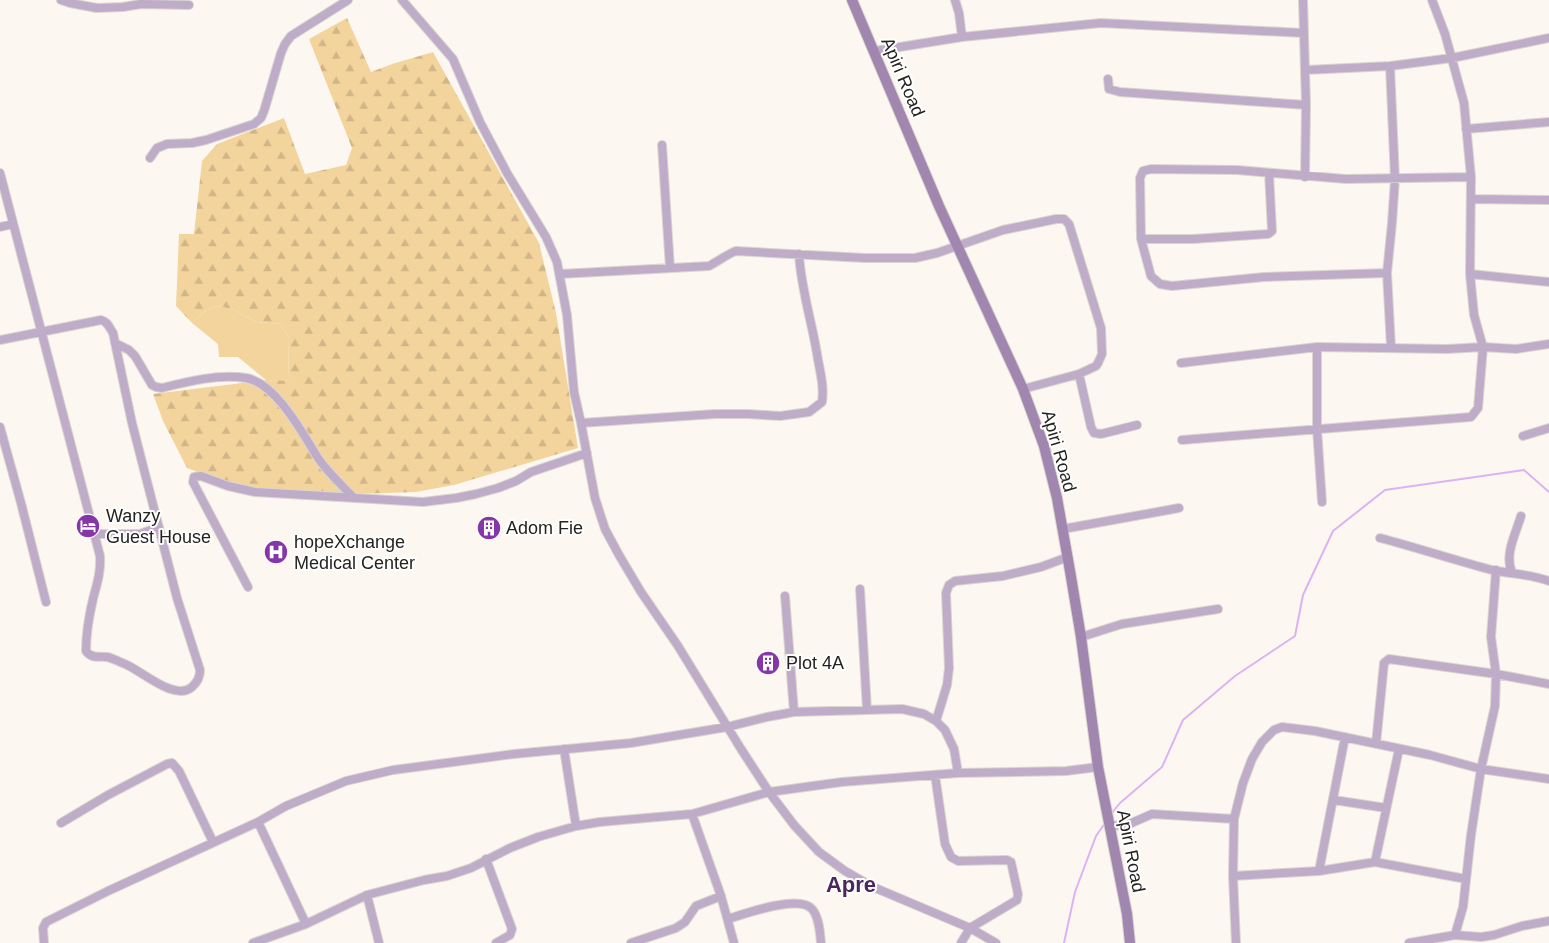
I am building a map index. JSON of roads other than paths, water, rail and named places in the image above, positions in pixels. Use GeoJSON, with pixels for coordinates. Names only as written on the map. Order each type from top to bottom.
{"type":"FeatureCollection","features":[{"type":"Feature","properties":{"kind":"street"},"geometry":{"type":"LineString","coordinates":[[61,0],[97,8],[142,4],[189,5]]}},
{"type":"Feature","properties":{"kind":"street"},"geometry":{"type":"LineString","coordinates":[[150,158],[157,148],[167,144],[192,143],[206,140],[254,124],[264,111],[281,53],[291,36],[348,0]]}},
{"type":"Feature","properties":{"kind":"street"},"geometry":{"type":"LineString","coordinates":[[402,0],[453,59],[480,122],[507,173],[546,237],[557,262],[567,315],[574,392],[582,423],[595,498],[606,529],[641,592],[678,646],[769,792],[794,825],[819,852],[845,871],[873,887],[970,928],[996,943]]}},
{"type":"Feature","properties":{"kind":"street","name":"Apiri Road"},"geometry":{"type":"LineString","coordinates":[[852,0],[939,206],[1023,390],[1044,446],[1057,498],[1068,557],[1098,767],[1130,943]]}},
{"type":"Feature","properties":{"kind":"street"},"geometry":{"type":"LineString","coordinates":[[955,0],[959,13],[962,37]]}},
{"type":"Feature","properties":{"kind":"street"},"geometry":{"type":"LineString","coordinates":[[1303,0],[1306,70],[1305,176]]}},
{"type":"Feature","properties":{"kind":"street"},"geometry":{"type":"LineString","coordinates":[[1182,440],[1471,417],[1478,408],[1483,347],[1474,315],[1470,274],[1471,177],[1464,103],[1445,34],[1432,0]]}},
{"type":"Feature","properties":{"kind":"street"},"geometry":{"type":"LineString","coordinates":[[875,51],[962,37],[1102,23],[1303,33]]}},
{"type":"Feature","properties":{"kind":"street"},"geometry":{"type":"LineString","coordinates":[[1306,70],[1390,66],[1452,58],[1549,38]]}},
{"type":"Feature","properties":{"kind":"street"},"geometry":{"type":"LineString","coordinates":[[1390,66],[1394,179],[1387,273],[1391,347]]}},
{"type":"Feature","properties":{"kind":"street"},"geometry":{"type":"LineString","coordinates":[[1108,80],[1109,89],[1120,92],[1306,105]]}},
{"type":"Feature","properties":{"kind":"street"},"geometry":{"type":"LineString","coordinates":[[1466,129],[1549,122]]}},
{"type":"Feature","properties":{"kind":"street"},"geometry":{"type":"LineString","coordinates":[[662,145],[670,268]]}},
{"type":"Feature","properties":{"kind":"street"},"geometry":{"type":"LineString","coordinates":[[1387,273],[1264,277],[1172,286],[1160,284],[1151,276],[1142,239],[1140,178],[1143,171],[1151,169],[1237,170],[1346,179],[1471,177]]}},
{"type":"Feature","properties":{"kind":"street"},"geometry":{"type":"LineString","coordinates":[[0,173],[41,332],[100,556],[99,581],[92,603],[86,651],[93,657],[108,658],[129,666],[160,684],[183,692],[196,683],[200,676],[200,670],[177,598],[132,423],[113,333],[106,322],[101,320],[41,332],[0,340]]}},
{"type":"Feature","properties":{"kind":"street"},"geometry":{"type":"LineString","coordinates":[[1142,239],[1193,240],[1268,234],[1272,231],[1269,173]]}},
{"type":"Feature","properties":{"kind":"street"},"geometry":{"type":"LineString","coordinates":[[1471,199],[1549,200]]}},
{"type":"Feature","properties":{"kind":"street"},"geometry":{"type":"LineString","coordinates":[[560,274],[709,266],[736,250],[865,258],[915,258],[937,254],[1003,230],[1064,219],[1069,224],[1101,328],[1102,354],[1096,366],[1080,374],[1023,390]]}},
{"type":"Feature","properties":{"kind":"street"},"geometry":{"type":"LineString","coordinates":[[0,227],[13,224]]}},
{"type":"Feature","properties":{"kind":"street"},"geometry":{"type":"LineString","coordinates":[[582,423],[715,414],[780,416],[809,412],[816,407],[822,402],[824,392],[800,272],[799,254]]}},
{"type":"Feature","properties":{"kind":"street"},"geometry":{"type":"LineString","coordinates":[[1470,274],[1549,282]]}},
{"type":"Feature","properties":{"kind":"street"},"geometry":{"type":"LineString","coordinates":[[115,343],[129,350],[135,356],[152,385],[156,388],[201,379],[245,378],[266,388],[286,408],[318,458],[354,498]]}},
{"type":"Feature","properties":{"kind":"street"},"geometry":{"type":"LineString","coordinates":[[1181,364],[1317,347],[1447,349],[1483,347],[1516,349],[1549,344]]}},
{"type":"Feature","properties":{"kind":"street"},"geometry":{"type":"LineString","coordinates":[[1317,347],[1318,429],[1322,502]]}},
{"type":"Feature","properties":{"kind":"street"},"geometry":{"type":"LineString","coordinates":[[1080,374],[1091,427],[1094,432],[1101,434],[1137,426]]}},
{"type":"Feature","properties":{"kind":"street"},"geometry":{"type":"LineString","coordinates":[[0,426],[22,503],[46,602]]}},
{"type":"Feature","properties":{"kind":"street"},"geometry":{"type":"LineString","coordinates":[[1523,436],[1549,428]]}},
{"type":"Feature","properties":{"kind":"street"},"geometry":{"type":"LineString","coordinates":[[248,587],[194,482],[194,478],[201,476],[228,486],[255,492],[423,502],[466,496],[516,481],[531,472],[587,453]]}},
{"type":"Feature","properties":{"kind":"street"},"geometry":{"type":"LineString","coordinates":[[1063,529],[1179,508]]}},
{"type":"Feature","properties":{"kind":"street"},"geometry":{"type":"LineString","coordinates":[[1512,572],[1509,553],[1521,516]]}},
{"type":"Feature","properties":{"kind":"street"},"geometry":{"type":"LineString","coordinates":[[94,534],[140,534],[159,527]]}},
{"type":"Feature","properties":{"kind":"street"},"geometry":{"type":"LineString","coordinates":[[1380,538],[1496,570],[1534,576],[1549,581]]}},
{"type":"Feature","properties":{"kind":"street"},"geometry":{"type":"LineString","coordinates":[[936,721],[947,685],[949,668],[946,593],[949,585],[955,581],[1003,576],[1041,567],[1068,557]]}},
{"type":"Feature","properties":{"kind":"street"},"geometry":{"type":"LineString","coordinates":[[1455,935],[1463,907],[1481,769],[1495,706],[1496,674],[1491,637],[1496,570]]}},
{"type":"Feature","properties":{"kind":"street"},"geometry":{"type":"LineString","coordinates":[[860,589],[867,710]]}},
{"type":"Feature","properties":{"kind":"street"},"geometry":{"type":"LineString","coordinates":[[785,596],[794,712]]}},
{"type":"Feature","properties":{"kind":"street"},"geometry":{"type":"LineString","coordinates":[[1080,637],[1122,624],[1218,609]]}},
{"type":"Feature","properties":{"kind":"street"},"geometry":{"type":"LineString","coordinates":[[1376,744],[1384,663],[1394,658],[1549,684]]}},
{"type":"Feature","properties":{"kind":"street"},"geometry":{"type":"LineString","coordinates":[[44,943],[42,934],[46,922],[108,891],[258,822],[286,806],[346,781],[393,770],[514,754],[631,743],[727,727],[794,712],[902,709],[924,714],[936,721],[945,730],[954,749],[958,773]]}},
{"type":"Feature","properties":{"kind":"street"},"geometry":{"type":"LineString","coordinates":[[1236,943],[1233,876],[1234,819],[1243,783],[1252,760],[1262,742],[1274,730],[1282,727],[1315,731],[1430,755],[1481,769],[1549,779]]}},
{"type":"Feature","properties":{"kind":"street"},"geometry":{"type":"LineString","coordinates":[[1319,871],[1345,737]]}},
{"type":"Feature","properties":{"kind":"street"},"geometry":{"type":"LineString","coordinates":[[1375,862],[1399,749]]}},
{"type":"Feature","properties":{"kind":"street"},"geometry":{"type":"LineString","coordinates":[[564,750],[576,826]]}},
{"type":"Feature","properties":{"kind":"street"},"geometry":{"type":"LineString","coordinates":[[61,823],[108,795],[172,763],[180,771],[213,842]]}},
{"type":"Feature","properties":{"kind":"street"},"geometry":{"type":"LineString","coordinates":[[253,943],[306,924],[367,895],[447,876],[471,868],[486,859],[538,837],[576,826],[600,822],[692,814],[769,792],[842,782],[958,773],[1066,771],[1098,767]]}},
{"type":"Feature","properties":{"kind":"street"},"geometry":{"type":"LineString","coordinates":[[935,775],[945,844],[951,857],[958,861],[1007,860],[1011,862],[1018,894],[1017,900],[970,928],[961,943]]}},
{"type":"Feature","properties":{"kind":"street"},"geometry":{"type":"LineString","coordinates":[[1334,800],[1386,808]]}},
{"type":"Feature","properties":{"kind":"street"},"geometry":{"type":"LineString","coordinates":[[692,814],[721,896],[734,943]]}},
{"type":"Feature","properties":{"kind":"street"},"geometry":{"type":"LineString","coordinates":[[1109,826],[1127,825],[1152,814],[1234,819]]}},
{"type":"Feature","properties":{"kind":"street"},"geometry":{"type":"LineString","coordinates":[[258,822],[306,924]]}},
{"type":"Feature","properties":{"kind":"street"},"geometry":{"type":"LineString","coordinates":[[486,859],[512,929],[510,935],[496,943]]}},
{"type":"Feature","properties":{"kind":"street"},"geometry":{"type":"LineString","coordinates":[[1233,876],[1319,871],[1375,862],[1466,879]]}},
{"type":"Feature","properties":{"kind":"street"},"geometry":{"type":"LineString","coordinates":[[367,895],[379,943]]}},
{"type":"Feature","properties":{"kind":"street"},"geometry":{"type":"LineString","coordinates":[[631,943],[676,928],[685,922],[696,906],[721,896]]}},
{"type":"Feature","properties":{"kind":"street"},"geometry":{"type":"LineString","coordinates":[[728,919],[768,906],[806,905],[812,909],[818,920],[822,943]]}},
{"type":"Feature","properties":{"kind":"street"},"geometry":{"type":"LineString","coordinates":[[1409,943],[1455,935],[1494,939],[1522,926],[1549,921]]}},
{"type":"Feature","properties":{"kind":"waterway"},"geometry":{"type":"LineString","coordinates":[[1112,813],[1120,803],[1162,767],[1183,720],[1235,676],[1295,636],[1303,595],[1333,531],[1385,490],[1524,470],[1549,492]]}},
{"type":"Feature","properties":{"kind":"waterway"},"geometry":{"type":"LineString","coordinates":[[1064,943],[1075,892],[1096,836],[1105,823]]}},
{"type":"Feature","properties":{"kind":"place","name":"Wanzy Guest House"},"geometry":{"type":"Point","coordinates":[88,526]}},
{"type":"Feature","properties":{"kind":"place","name":"Adom Fie"},"geometry":{"type":"Point","coordinates":[489,528]}},
{"type":"Feature","properties":{"kind":"place","name":"hopeXchange Medical Center"},"geometry":{"type":"Point","coordinates":[276,552]}},
{"type":"Feature","properties":{"kind":"place","name":"Plot 4A"},"geometry":{"type":"Point","coordinates":[768,663]}},
{"type":"Feature","properties":{"kind":"district","name":"Apre"},"geometry":{"type":"Point","coordinates":[851,884]}}]}
